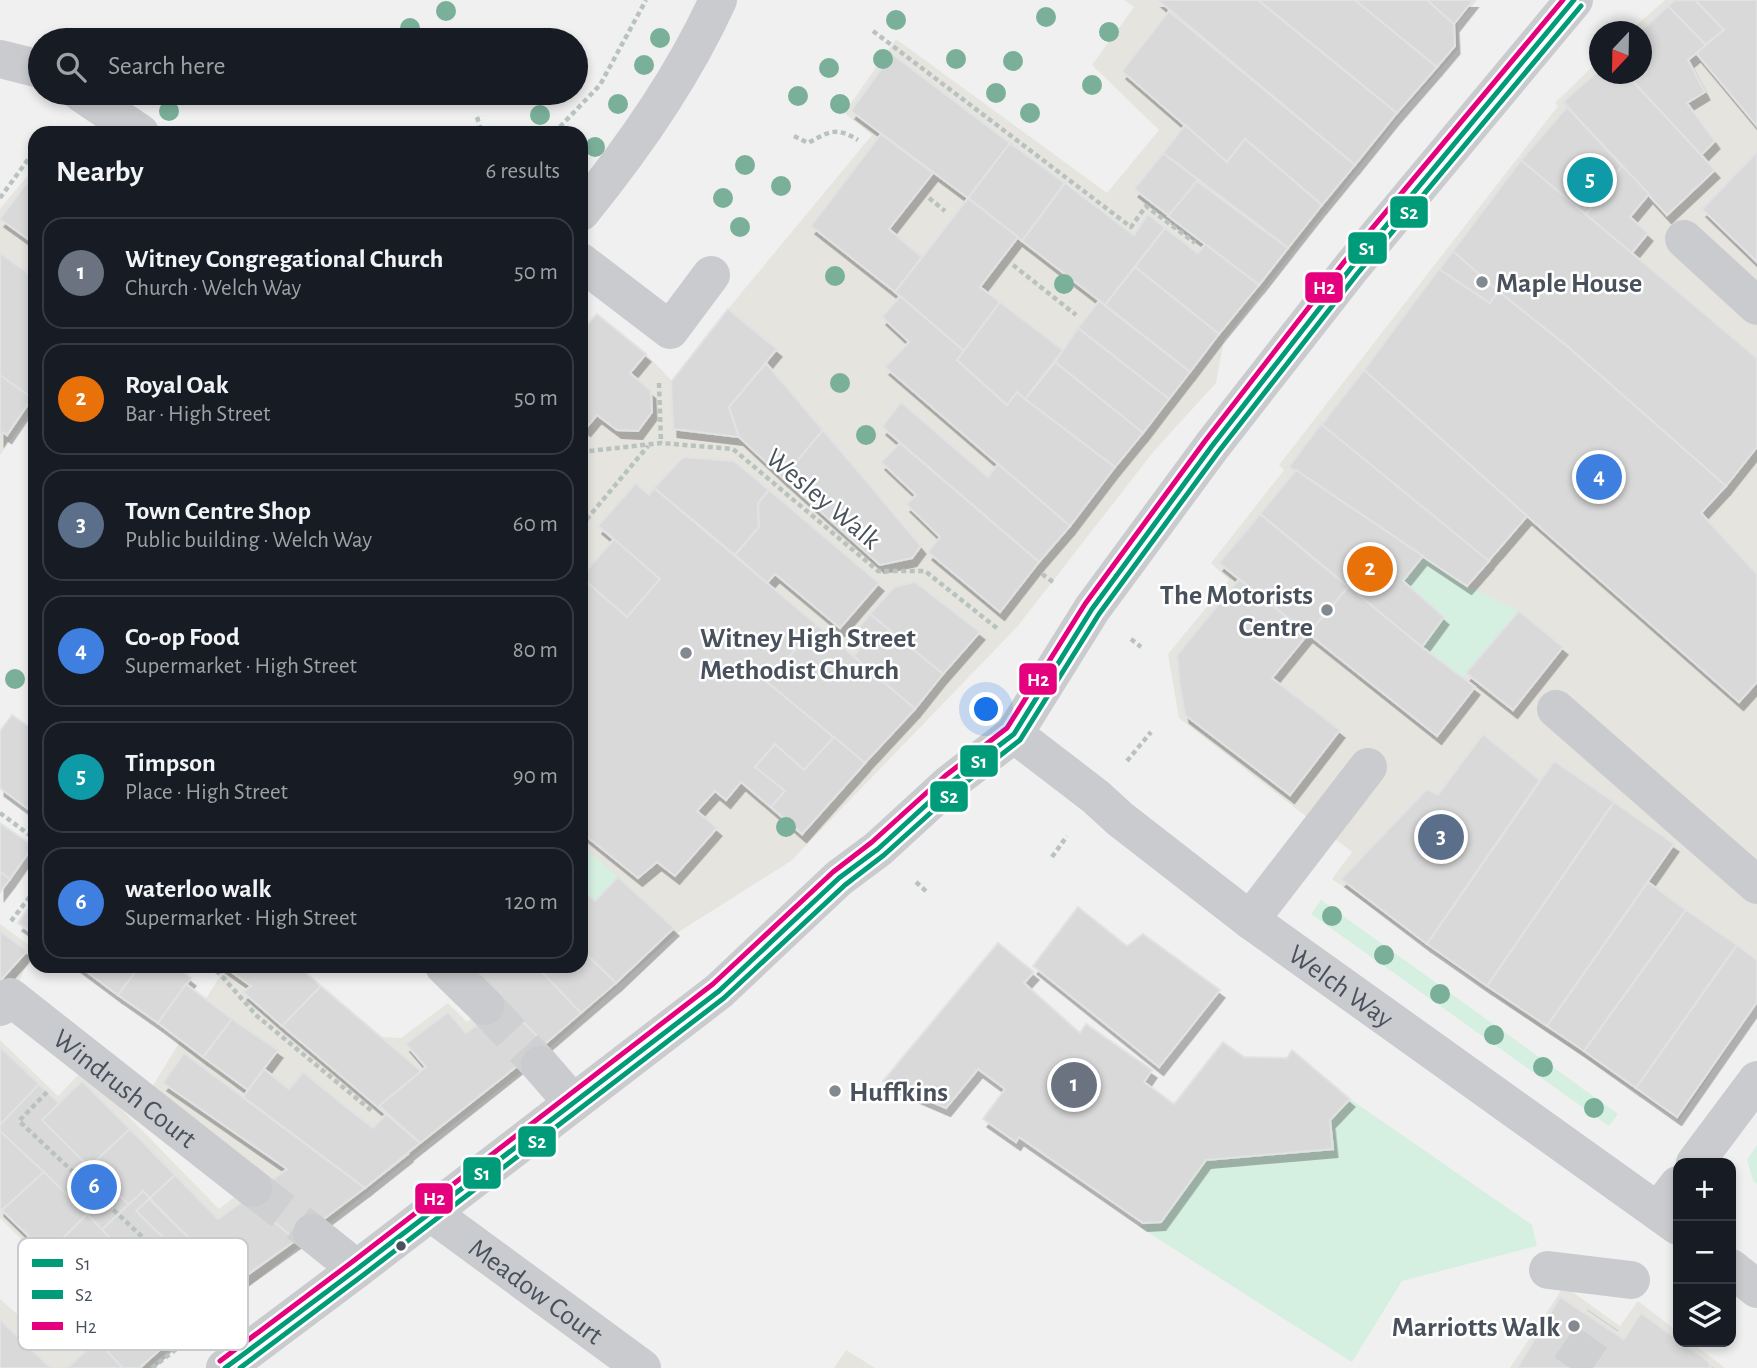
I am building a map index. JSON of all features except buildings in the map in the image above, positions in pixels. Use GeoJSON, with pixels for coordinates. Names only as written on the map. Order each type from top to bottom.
{"type":"FeatureCollection","features":[{"type":"Feature","properties":{"kind":"street"},"geometry":{"type":"LineString","coordinates":[[588,203],[651,121],[718,0]]}},
{"type":"Feature","properties":{"kind":"street"},"geometry":{"type":"LineString","coordinates":[[225,1368],[719,991],[839,878],[878,849],[950,783],[1014,734],[1092,609],[1212,446],[1351,268],[1574,0]]}},
{"type":"Feature","properties":{"kind":"street"},"geometry":{"type":"LineString","coordinates":[[0,59],[28,66]]}},
{"type":"Feature","properties":{"kind":"street"},"geometry":{"type":"LineString","coordinates":[[99,105],[130,126]]}},
{"type":"Feature","properties":{"kind":"street"},"geometry":{"type":"LineString","coordinates":[[1684,239],[1757,306]]}},
{"type":"Feature","properties":{"kind":"street"},"geometry":{"type":"LineString","coordinates":[[588,266],[670,330],[711,275]]}},
{"type":"Feature","properties":{"kind":"street"},"geometry":{"type":"LineString","coordinates":[[1556,709],[1757,885]]}},
{"type":"Feature","properties":{"kind":"street","name":"Welch Way"},"geometry":{"type":"LineString","coordinates":[[1014,734],[1250,920],[1672,1207]]}},
{"type":"Feature","properties":{"kind":"street"},"geometry":{"type":"LineString","coordinates":[[1250,920],[1368,767]]}},
{"type":"Feature","properties":{"kind":"street"},"geometry":{"type":"LineString","coordinates":[[451,973],[485,1006]]}},
{"type":"Feature","properties":{"kind":"street","name":"Windrush Court"},"geometry":{"type":"LineString","coordinates":[[0,1007],[10,997],[253,1188]]}},
{"type":"Feature","properties":{"kind":"street"},"geometry":{"type":"LineString","coordinates":[[540,1065],[573,1103]]}},
{"type":"Feature","properties":{"kind":"street"},"geometry":{"type":"LineString","coordinates":[[1699,1158],[1757,1080]]}},
{"type":"Feature","properties":{"kind":"street","name":"Meadow Court"},"geometry":{"type":"LineString","coordinates":[[431,1213],[642,1368]]}},
{"type":"Feature","properties":{"kind":"street"},"geometry":{"type":"LineString","coordinates":[[312,1233],[358,1269]]}},
{"type":"Feature","properties":{"kind":"street"},"geometry":{"type":"LineString","coordinates":[[1548,1270],[1631,1280]]}},
{"type":"Feature","properties":{"kind":"street"},"geometry":{"type":"LineString","coordinates":[[1736,1272],[1757,1289]]}},
{"type":"Feature","properties":{"kind":"path"},"geometry":{"type":"LineString","coordinates":[[588,98],[600,85],[646,0]]}},
{"type":"Feature","properties":{"kind":"path"},"geometry":{"type":"LineString","coordinates":[[873,31],[1131,227],[1146,206],[1195,243]]}},
{"type":"Feature","properties":{"kind":"path"},"geometry":{"type":"LineString","coordinates":[[561,126],[581,105]]}},
{"type":"Feature","properties":{"kind":"path"},"geometry":{"type":"LineString","coordinates":[[477,117],[480,126]]}},
{"type":"Feature","properties":{"kind":"path"},"geometry":{"type":"LineString","coordinates":[[794,136],[808,143],[831,131],[839,131],[858,140]]}},
{"type":"Feature","properties":{"kind":"path"},"geometry":{"type":"LineString","coordinates":[[0,198],[28,160]]}},
{"type":"Feature","properties":{"kind":"path"},"geometry":{"type":"LineString","coordinates":[[929,198],[945,211]]}},
{"type":"Feature","properties":{"kind":"path"},"geometry":{"type":"LineString","coordinates":[[1013,265],[1076,315]]}},
{"type":"Feature","properties":{"kind":"path"},"geometry":{"type":"LineString","coordinates":[[659,383],[661,443]]}},
{"type":"Feature","properties":{"kind":"path","name":"Wesley Walk"},"geometry":{"type":"LineString","coordinates":[[588,452],[661,443],[733,449],[878,571],[925,571],[998,629]]}},
{"type":"Feature","properties":{"kind":"path"},"geometry":{"type":"LineString","coordinates":[[588,518],[648,445]]}},
{"type":"Feature","properties":{"kind":"path"},"geometry":{"type":"LineString","coordinates":[[0,813],[28,834]]}},
{"type":"Feature","properties":{"kind":"path"},"geometry":{"type":"LineString","coordinates":[[11,921],[28,899]]}},
{"type":"Feature","properties":{"kind":"path"},"geometry":{"type":"LineString","coordinates":[[219,973],[257,1016],[373,1111]]}},
{"type":"Feature","properties":{"kind":"path"},"geometry":{"type":"LineString","coordinates":[[47,1092],[19,1121],[143,1238]]}},
{"type":"Feature","properties":{"kind":"shaded area"},"geometry":{"type":"Polygon","coordinates":[[[1124,0],[1477,0],[1457,24],[1459,48],[1399,116],[1224,340],[1216,383],[1154,451],[1017,627],[791,861],[677,933],[528,1067],[248,1287],[248,1238],[20,1238],[0,1218],[0,1040],[58,1096],[83,1070],[219,1209],[264,1174],[149,1092],[222,973],[240,973],[361,1036],[401,1038],[448,1003],[467,1022],[495,1000],[517,973],[588,973],[588,325],[597,314],[646,354],[672,381],[872,135],[844,113],[896,39],[1107,193],[1159,130],[1092,65],[1134,7],[1124,0]]]}},
{"type":"Feature","properties":{"kind":"shaded area"},"geometry":{"type":"Polygon","coordinates":[[[1665,0],[1757,0],[1757,1004],[1679,1121],[1533,1023],[1332,879],[1352,852],[1179,718],[1168,654],[1229,580],[1211,563],[1284,470],[1279,465],[1558,106],[1555,103],[1589,70],[1589,84],[1652,84],[1652,21],[1641,21],[1665,0]]]}},
{"type":"Feature","properties":{"kind":"shaded area"},"geometry":{"type":"Polygon","coordinates":[[[28,175],[28,416],[0,455],[0,209],[28,175]]]}},
{"type":"Feature","properties":{"kind":"shaded area"},"geometry":{"type":"Polygon","coordinates":[[[0,924],[28,945],[28,962],[0,1022],[0,924]]]}},
{"type":"Feature","properties":{"kind":"shaded area","name":"Marriotts Walk"},"geometry":{"type":"Polygon","coordinates":[[[1564,1286],[1620,1326],[1638,1301],[1673,1328],[1673,1347],[1698,1347],[1725,1368],[1510,1368],[1564,1286]]]}},
{"type":"Feature","properties":{"kind":"shaded area"},"geometry":{"type":"Polygon","coordinates":[[[0,1299],[18,1315],[18,1350],[170,1350],[147,1368],[0,1368],[0,1299]]]}},
{"type":"Feature","properties":{"kind":"shaded area"},"geometry":{"type":"Polygon","coordinates":[[[846,1350],[875,1368],[834,1368],[846,1350]]]}},
{"type":"Feature","properties":{"kind":"green space"},"geometry":{"type":"Polygon","coordinates":[[[1423,556],[1467,586],[1519,611],[1463,678],[1422,647],[1444,617],[1403,581],[1423,556]]]}},
{"type":"Feature","properties":{"kind":"green space"},"geometry":{"type":"Polygon","coordinates":[[[588,851],[618,877],[595,901],[588,894],[588,851]]]}},
{"type":"Feature","properties":{"kind":"green space"},"geometry":{"type":"Polygon","coordinates":[[[1321,900],[1618,1114],[1609,1126],[1311,914],[1321,900]]]}},
{"type":"Feature","properties":{"kind":"green space"},"geometry":{"type":"Polygon","coordinates":[[[1350,1099],[1532,1225],[1537,1246],[1402,1281],[1352,1362],[1138,1226],[1162,1222],[1206,1160],[1333,1149],[1330,1120],[1350,1099]]]}},
{"type":"Feature","properties":{"kind":"green space"},"geometry":{"type":"Polygon","coordinates":[[[1757,1145],[1757,1184],[1753,1180],[1747,1160],[1757,1145]]]}},
{"type":"Feature","properties":{"kind":"tunnel"},"geometry":{"type":"LineString","coordinates":[[485,1006],[540,1065]]}},
{"type":"Feature","properties":{"kind":"tunnel"},"geometry":{"type":"LineString","coordinates":[[253,1188],[312,1233]]}},
{"type":"Feature","properties":{"kind":"tunnel"},"geometry":{"type":"LineString","coordinates":[[1570,1368],[1603,1320]]}},
{"type":"Feature","properties":{"kind":"transit line","name":"H2"},"geometry":{"type":"LineString","coordinates":[[248,1340],[713,984],[833,872],[872,842],[945,776],[1007,728],[1085,604],[1205,441],[1344,262],[1563,0]]}},
{"type":"Feature","properties":{"kind":"transit line","name":"S1"},"geometry":{"type":"LineString","coordinates":[[225,1368],[719,991],[839,878],[878,849],[950,783],[1014,734],[1092,609],[1212,446],[1351,268],[1574,0]]}},
{"type":"Feature","properties":{"kind":"transit line","name":"S2"},"geometry":{"type":"LineString","coordinates":[[240,1368],[724,998],[845,885],[884,855],[956,790],[1020,740],[1099,614],[1219,451],[1358,273],[1581,6]]}},
{"type":"Feature","properties":{"kind":"transit line","name":"H2"},"geometry":{"type":"LineString","coordinates":[[220,1361],[235,1350]]}},
{"type":"Feature","properties":{"kind":"place","name":"Timpson"},"geometry":{"type":"Point","coordinates":[1590,180]}},
{"type":"Feature","properties":{"kind":"place","name":"Maple House"},"geometry":{"type":"Point","coordinates":[1482,282]}},
{"type":"Feature","properties":{"kind":"place","name":"Co-op Food"},"geometry":{"type":"Point","coordinates":[1599,477]}},
{"type":"Feature","properties":{"kind":"place","name":"Royal Oak"},"geometry":{"type":"Point","coordinates":[1370,569]}},
{"type":"Feature","properties":{"kind":"place","name":"The Motorists Centre"},"geometry":{"type":"Point","coordinates":[1327,610]}},
{"type":"Feature","properties":{"kind":"place","name":"Witney High Street Methodist Church"},"geometry":{"type":"Point","coordinates":[686,653]}},
{"type":"Feature","properties":{"kind":"place","name":"Town Centre Shop"},"geometry":{"type":"Point","coordinates":[1441,837]}},
{"type":"Feature","properties":{"kind":"place","name":"Witney Congregational Church"},"geometry":{"type":"Point","coordinates":[1074,1085]}},
{"type":"Feature","properties":{"kind":"place","name":"Huffkins"},"geometry":{"type":"Point","coordinates":[835,1091]}},
{"type":"Feature","properties":{"kind":"place","name":"waterloo walk"},"geometry":{"type":"Point","coordinates":[94,1187]}},
{"type":"Feature","properties":{"kind":"place","name":"Marriotts Walk"},"geometry":{"type":"Point","coordinates":[1574,1326]}}]}
